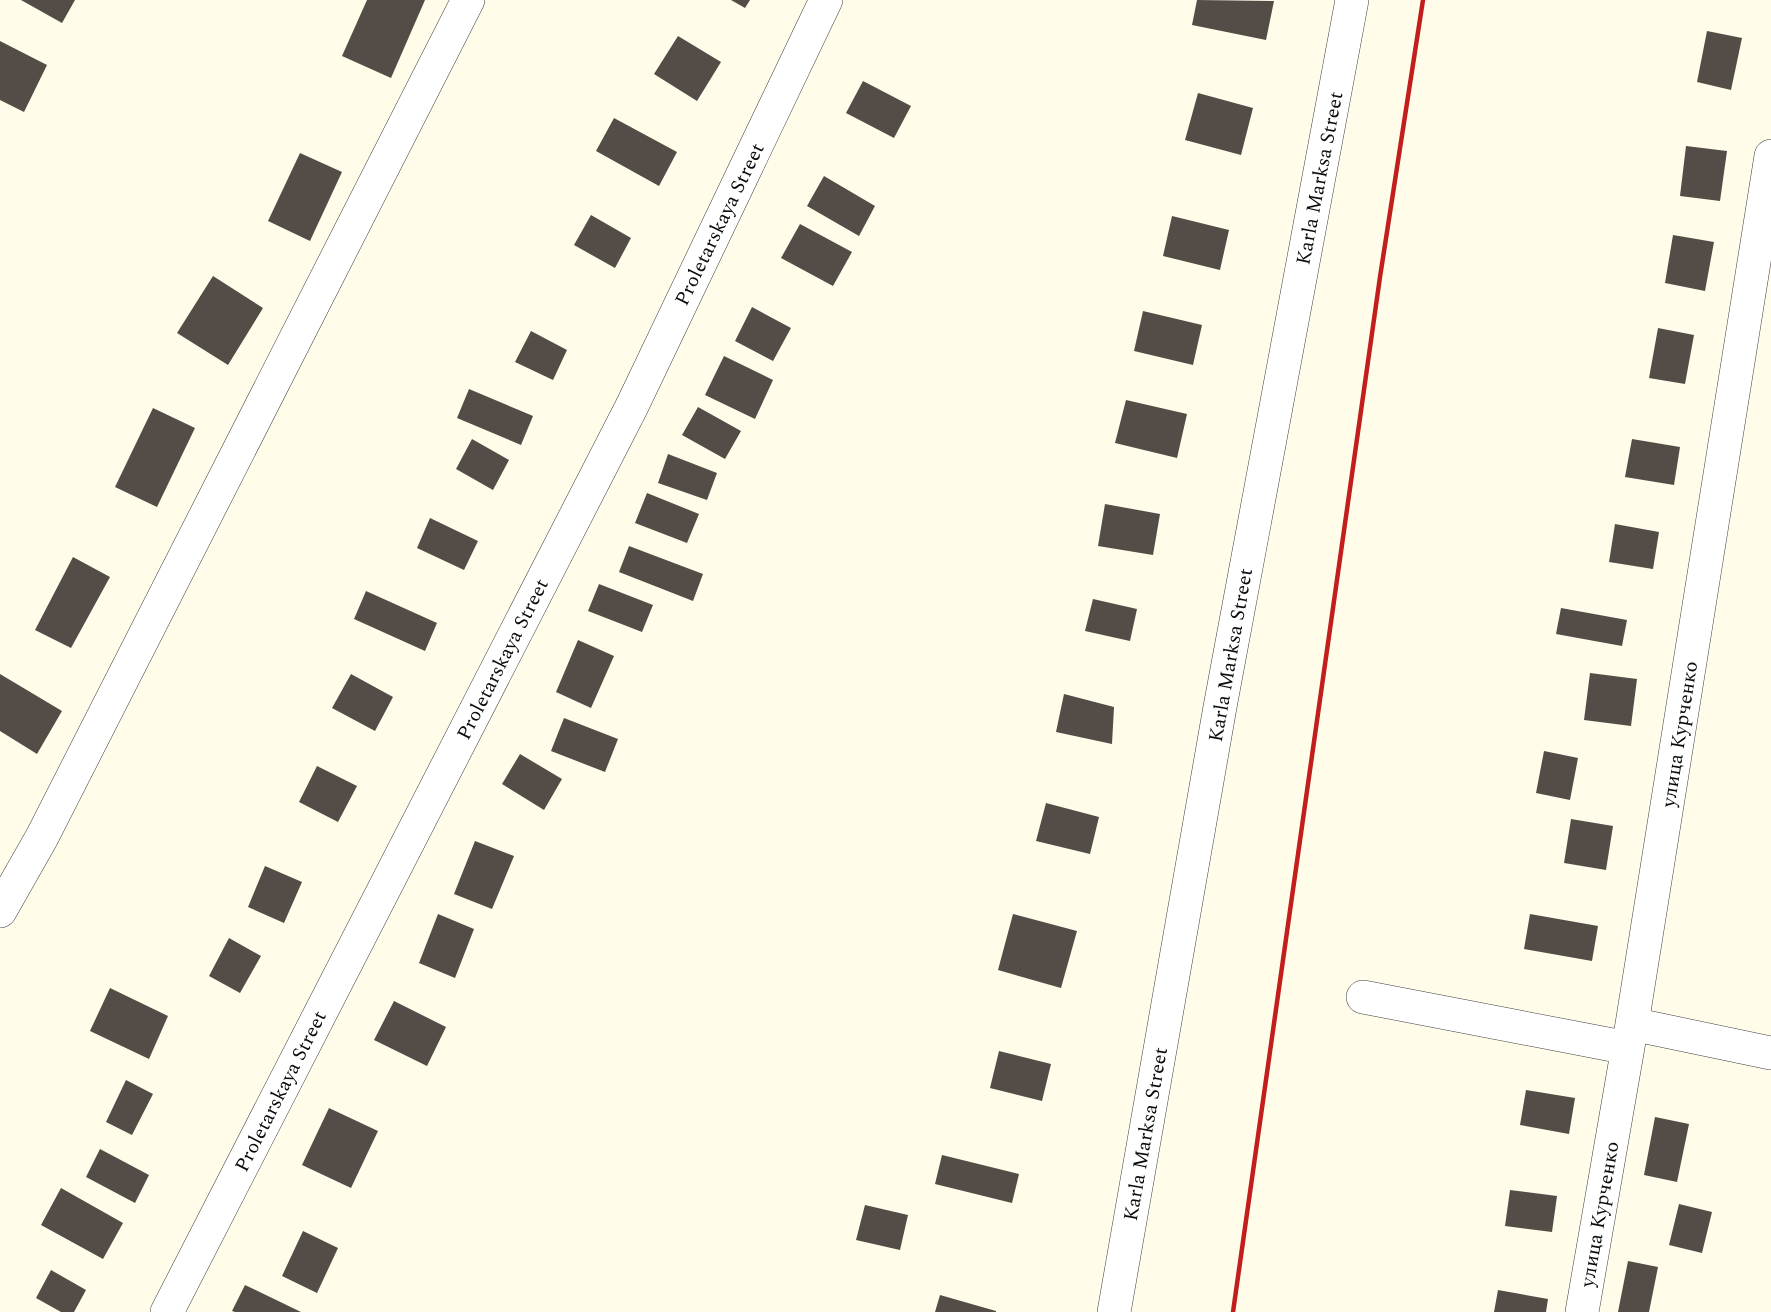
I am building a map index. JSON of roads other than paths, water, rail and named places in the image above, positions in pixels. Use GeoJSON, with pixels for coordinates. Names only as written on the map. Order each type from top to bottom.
{"type":"FeatureCollection","features":[{"type":"Feature","properties":{"kind":"street"},"geometry":{"type":"LineString","coordinates":[[0,911],[47,827],[468,0]]}},
{"type":"Feature","properties":{"kind":"street","name":"Proletarskaya Street"},"geometry":{"type":"LineString","coordinates":[[167,1312],[632,406],[826,0]]}},
{"type":"Feature","properties":{"kind":"street","name":"Karla Marksa Street"},"geometry":{"type":"LineString","coordinates":[[1114,1312],[1220,707],[1352,0]]}},
{"type":"Feature","properties":{"kind":"street","name":"улица Курченко"},"geometry":{"type":"LineString","coordinates":[[1581,1312],[1630,1036],[1771,156]]}},
{"type":"Feature","properties":{"kind":"street"},"geometry":{"type":"LineString","coordinates":[[1363,997],[1630,1036],[1771,1053]]}},
{"type":"Feature","properties":{"kind":"railway"},"geometry":{"type":"LineString","coordinates":[[1233,1312],[1380,277],[1423,0]]}}]}
